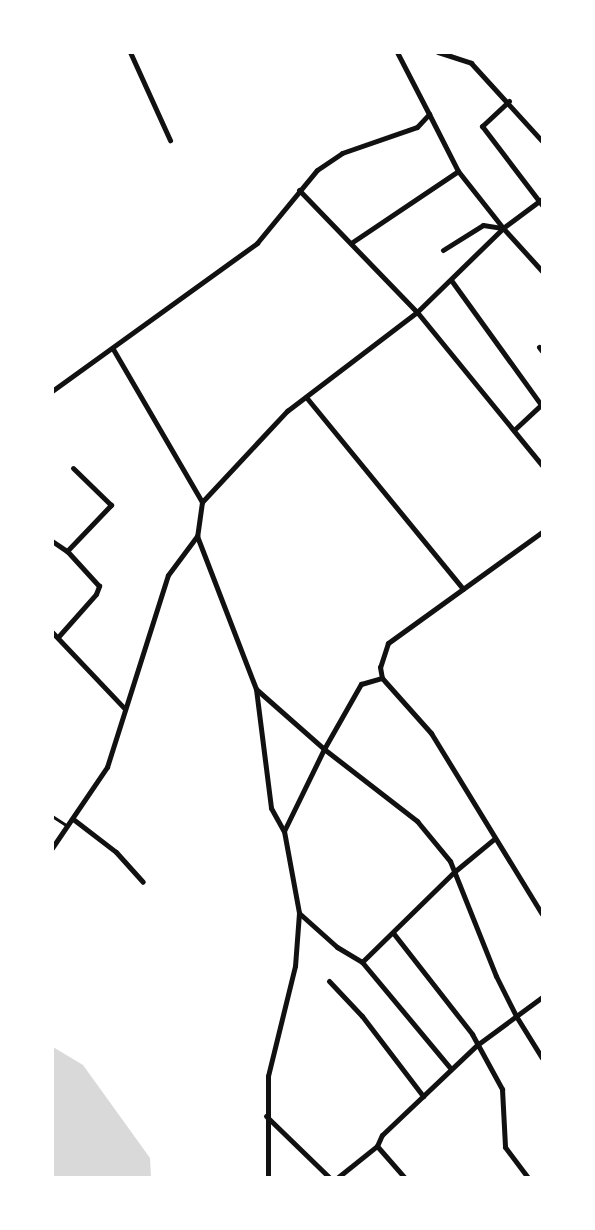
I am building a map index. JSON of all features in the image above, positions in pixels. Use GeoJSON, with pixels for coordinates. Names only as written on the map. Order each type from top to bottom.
{"type":"FeatureCollection","features":[{"type":"Feature","properties":{"kind":"street"},"geometry":{"type":"LineString","coordinates":[[130,52],[170,140]]}},
{"type":"Feature","properties":{"kind":"street"},"geometry":{"type":"LineString","coordinates":[[396,52],[458,171],[503,228],[543,271]]}},
{"type":"Feature","properties":{"kind":"street"},"geometry":{"type":"LineString","coordinates":[[438,52],[471,63],[509,101],[543,141]]}},
{"type":"Feature","properties":{"kind":"street"},"geometry":{"type":"LineString","coordinates":[[52,848],[107,767],[168,575],[197,536],[202,502],[306,397],[417,312],[503,228],[542,202],[482,126],[509,101]]}},
{"type":"Feature","properties":{"kind":"street"},"geometry":{"type":"LineString","coordinates":[[52,391],[257,243],[316,170],[342,153],[417,127],[429,114]]}},
{"type":"Feature","properties":{"kind":"street"},"geometry":{"type":"LineString","coordinates":[[351,243],[458,171]]}},
{"type":"Feature","properties":{"kind":"street"},"geometry":{"type":"LineString","coordinates":[[299,190],[417,312],[543,465]]}},
{"type":"Feature","properties":{"kind":"street"},"geometry":{"type":"LineString","coordinates":[[443,250],[483,225],[503,228]]}},
{"type":"Feature","properties":{"kind":"street"},"geometry":{"type":"LineString","coordinates":[[451,280],[542,404],[514,430]]}},
{"type":"Feature","properties":{"kind":"street"},"geometry":{"type":"LineString","coordinates":[[113,349],[202,502]]}},
{"type":"Feature","properties":{"kind":"street"},"geometry":{"type":"LineString","coordinates":[[306,397],[463,589]]}},
{"type":"Feature","properties":{"kind":"street"},"geometry":{"type":"LineString","coordinates":[[67,551],[111,505],[73,468]]}},
{"type":"Feature","properties":{"kind":"street"},"geometry":{"type":"LineString","coordinates":[[543,532],[388,642],[380,667],[382,678],[431,733],[494,839],[543,914]]}},
{"type":"Feature","properties":{"kind":"street"},"geometry":{"type":"LineString","coordinates":[[197,536],[256,689],[271,808],[284,831],[299,912],[296,966],[268,1076],[266,1116],[268,1178]]}},
{"type":"Feature","properties":{"kind":"street"},"geometry":{"type":"LineString","coordinates":[[52,541],[67,551],[99,586],[96,594],[58,637]]}},
{"type":"Feature","properties":{"kind":"street"},"geometry":{"type":"LineString","coordinates":[[52,632],[125,709]]}},
{"type":"Feature","properties":{"kind":"street"},"geometry":{"type":"LineString","coordinates":[[284,831],[324,749],[362,684],[382,678]]}},
{"type":"Feature","properties":{"kind":"street"},"geometry":{"type":"LineString","coordinates":[[256,689],[324,749],[417,821],[450,861],[516,1016],[543,1058]]}},
{"type":"Feature","properties":{"kind":"street"},"geometry":{"type":"LineString","coordinates":[[73,819],[116,852],[143,882]]}},
{"type":"Feature","properties":{"kind":"street"},"geometry":{"type":"LineString","coordinates":[[362,962],[394,934],[454,872],[494,839]]}},
{"type":"Feature","properties":{"kind":"street"},"geometry":{"type":"LineString","coordinates":[[299,912],[337,947],[362,962],[451,1069]]}},
{"type":"Feature","properties":{"kind":"street"},"geometry":{"type":"LineString","coordinates":[[394,934],[477,1045],[502,1089],[505,1147],[528,1178]]}},
{"type":"Feature","properties":{"kind":"street"},"geometry":{"type":"LineString","coordinates":[[329,981],[362,1016],[423,1096]]}},
{"type":"Feature","properties":{"kind":"street"},"geometry":{"type":"LineString","coordinates":[[337,1178],[377,1146],[382,1135],[477,1045],[543,997]]}},
{"type":"Feature","properties":{"kind":"street"},"geometry":{"type":"LineString","coordinates":[[266,1116],[330,1178]]}},
{"type":"Feature","properties":{"kind":"street"},"geometry":{"type":"LineString","coordinates":[[377,1146],[405,1178]]}},
{"type":"Feature","properties":{"kind":"lane"},"geometry":{"type":"LineString","coordinates":[[52,816],[68,826]]}},
{"type":"Feature","properties":{"kind":"shaded area"},"geometry":{"type":"Polygon","coordinates":[[[53,1047],[83,1065],[150,1158],[151,1177],[53,1177],[53,1047]]]}}]}
